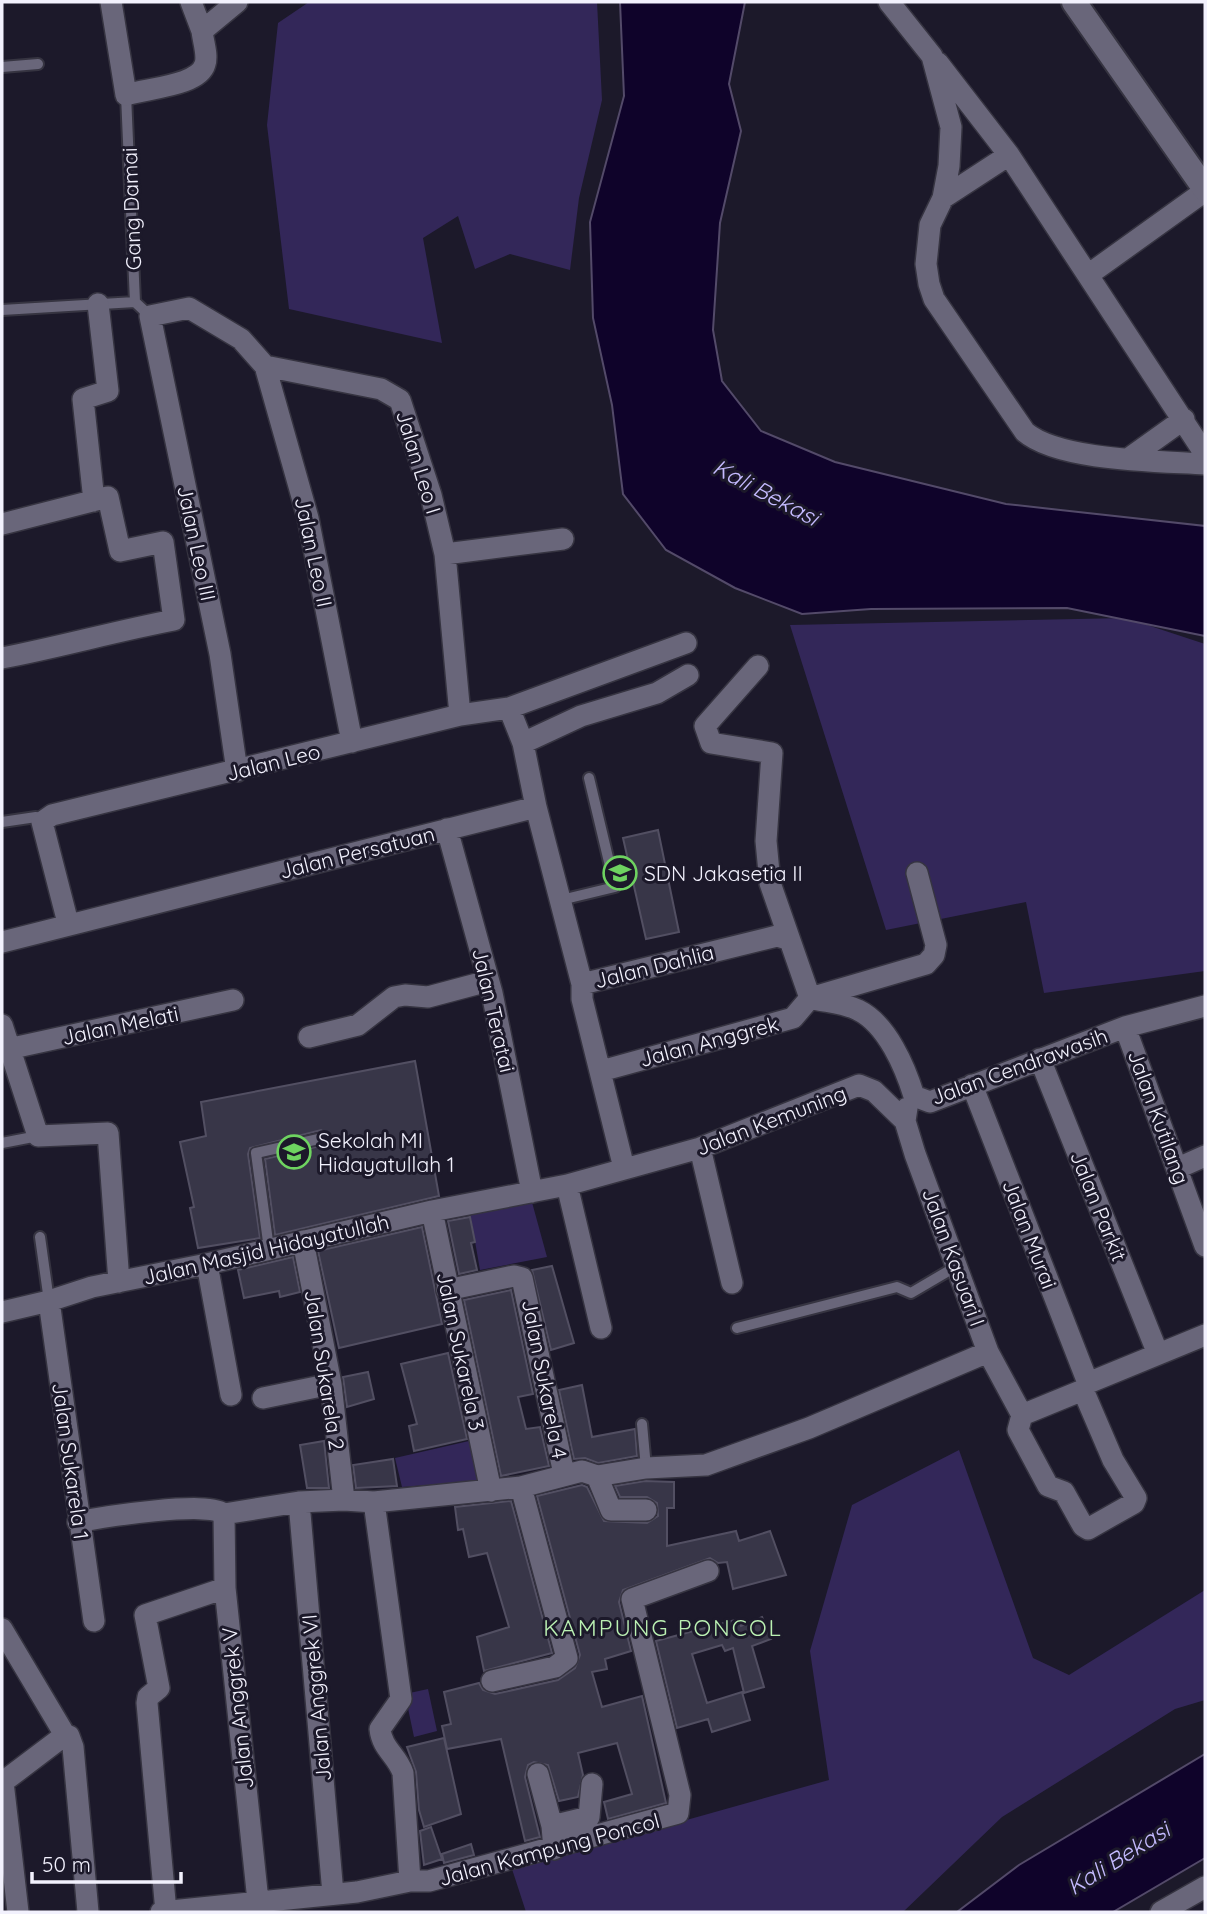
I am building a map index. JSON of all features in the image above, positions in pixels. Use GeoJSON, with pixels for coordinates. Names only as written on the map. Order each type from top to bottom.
{"type":"FeatureCollection","features":[{"type":"Feature","properties":{"kind":"street","name":"Gang Damai"},"geometry":{"type":"LineString","coordinates":[[111,2],[135,92]]}},
{"type":"Feature","properties":{"kind":"street"},"geometry":{"type":"LineString","coordinates":[[135,92],[191,80],[201,74],[206,61],[202,31],[191,2]]}},
{"type":"Feature","properties":{"kind":"street"},"geometry":{"type":"LineString","coordinates":[[202,31],[237,2]]}},
{"type":"Feature","properties":{"kind":"street"},"geometry":{"type":"LineString","coordinates":[[889,2],[1009,155],[1205,454]]}},
{"type":"Feature","properties":{"kind":"street"},"geometry":{"type":"LineString","coordinates":[[1074,2],[1205,190],[1088,275]]}},
{"type":"Feature","properties":{"kind":"street"},"geometry":{"type":"LineString","coordinates":[[932,56],[951,127],[949,166],[943,198],[930,225],[926,264],[934,299],[1025,432],[1038,443],[1054,448],[1128,459],[1205,464]]}},
{"type":"Feature","properties":{"kind":"street"},"geometry":{"type":"LineString","coordinates":[[943,198],[1009,155]]}},
{"type":"Feature","properties":{"kind":"street"},"geometry":{"type":"LineString","coordinates":[[94,500],[83,398],[108,391],[99,304]]}},
{"type":"Feature","properties":{"kind":"street"},"geometry":{"type":"LineString","coordinates":[[142,309],[189,309],[241,339],[265,366]]}},
{"type":"Feature","properties":{"kind":"street","name":"Jalan Leo III"},"geometry":{"type":"LineString","coordinates":[[142,309],[220,654],[237,771]]}},
{"type":"Feature","properties":{"kind":"street","name":"Jalan Leo I"},"geometry":{"type":"LineString","coordinates":[[265,366],[381,389],[400,400],[431,495],[445,554],[460,715]]}},
{"type":"Feature","properties":{"kind":"street","name":"Jalan Leo II"},"geometry":{"type":"LineString","coordinates":[[265,366],[308,518],[352,742]]}},
{"type":"Feature","properties":{"kind":"street"},"geometry":{"type":"LineString","coordinates":[[1128,459],[1184,419]]}},
{"type":"Feature","properties":{"kind":"street"},"geometry":{"type":"LineString","coordinates":[[2,524],[108,497],[120,551],[163,542],[174,620],[104,633],[60,647],[2,658]]}},
{"type":"Feature","properties":{"kind":"street"},"geometry":{"type":"LineString","coordinates":[[445,554],[563,539]]}},
{"type":"Feature","properties":{"kind":"street","name":"Jalan Leo"},"geometry":{"type":"LineString","coordinates":[[41,822],[52,815],[460,715],[509,708],[686,643]]}},
{"type":"Feature","properties":{"kind":"street"},"geometry":{"type":"LineString","coordinates":[[758,666],[705,726],[711,744],[772,753],[766,841],[768,869],[787,939],[810,998]]}},
{"type":"Feature","properties":{"kind":"street"},"geometry":{"type":"LineString","coordinates":[[523,743],[581,716],[657,693],[688,675]]}},
{"type":"Feature","properties":{"kind":"street"},"geometry":{"type":"LineString","coordinates":[[509,708],[523,743],[536,807],[582,984]]}},
{"type":"Feature","properties":{"kind":"street","name":"Jalan Persatuan"},"geometry":{"type":"LineString","coordinates":[[2,942],[68,923],[536,807]]}},
{"type":"Feature","properties":{"kind":"street"},"geometry":{"type":"LineString","coordinates":[[41,822],[68,923]]}},
{"type":"Feature","properties":{"kind":"street","name":"Jalan Teratai"},"geometry":{"type":"LineString","coordinates":[[447,830],[488,981],[531,1192]]}},
{"type":"Feature","properties":{"kind":"street"},"geometry":{"type":"LineString","coordinates":[[810,998],[926,964],[934,956],[936,945],[917,873]]}},
{"type":"Feature","properties":{"kind":"street","name":"Jalan Dahlia"},"geometry":{"type":"LineString","coordinates":[[624,1168],[582,999],[582,984],[777,936],[787,939]]}},
{"type":"Feature","properties":{"kind":"street"},"geometry":{"type":"LineString","coordinates":[[309,1037],[358,1025],[394,997],[405,995],[428,998],[488,981]]}},
{"type":"Feature","properties":{"kind":"street"},"geometry":{"type":"LineString","coordinates":[[810,998],[859,1010],[884,1034],[901,1062],[914,1096],[906,1109],[905,1121]]}},
{"type":"Feature","properties":{"kind":"street","name":"Jalan Anggrek"},"geometry":{"type":"LineString","coordinates":[[601,1071],[793,1018],[810,998]]}},
{"type":"Feature","properties":{"kind":"street","name":"Jalan Melati"},"geometry":{"type":"LineString","coordinates":[[8,1049],[233,1000]]}},
{"type":"Feature","properties":{"kind":"street","name":"Jalan Cendrawasih"},"geometry":{"type":"LineString","coordinates":[[914,1096],[930,1102],[1125,1027],[1205,1006]]}},
{"type":"Feature","properties":{"kind":"street"},"geometry":{"type":"LineString","coordinates":[[2,1025],[38,1136],[108,1133],[119,1282]]}},
{"type":"Feature","properties":{"kind":"street","name":"Jalan Kutilang"},"geometry":{"type":"LineString","coordinates":[[1125,1027],[1205,1246]]}},
{"type":"Feature","properties":{"kind":"street","name":"Jalan Parkit"},"geometry":{"type":"LineString","coordinates":[[1040,1059],[1158,1354]]}},
{"type":"Feature","properties":{"kind":"street","name":"Jalan Kemuning"},"geometry":{"type":"LineString","coordinates":[[567,1185],[700,1149],[859,1085],[887,1101],[905,1121]]}},
{"type":"Feature","properties":{"kind":"street","name":"Jalan Murai"},"geometry":{"type":"LineString","coordinates":[[972,1085],[1113,1460],[1136,1497],[1134,1503],[1088,1529],[1083,1526],[1064,1492],[1048,1486],[1042,1478],[1018,1430],[1022,1415]]}},
{"type":"Feature","properties":{"kind":"street","name":"Jalan Kasuari I"},"geometry":{"type":"LineString","coordinates":[[905,1121],[988,1352],[1022,1415]]}},
{"type":"Feature","properties":{"kind":"street"},"geometry":{"type":"LineString","coordinates":[[700,1149],[732,1283]]}},
{"type":"Feature","properties":{"kind":"street"},"geometry":{"type":"LineString","coordinates":[[1178,1168],[1205,1156]]}},
{"type":"Feature","properties":{"kind":"street"},"geometry":{"type":"LineString","coordinates":[[567,1185],[601,1328]]}},
{"type":"Feature","properties":{"kind":"street","name":"Jalan Masjid Hidayatullah"},"geometry":{"type":"LineString","coordinates":[[2,1312],[119,1282],[207,1264],[432,1210],[567,1185]]}},
{"type":"Feature","properties":{"kind":"street","name":"Jalan Sukarela 3"},"geometry":{"type":"LineString","coordinates":[[432,1210],[491,1490]]}},
{"type":"Feature","properties":{"kind":"street","name":"Jalan Sukarela 2"},"geometry":{"type":"LineString","coordinates":[[303,1241],[331,1384],[344,1500]]}},
{"type":"Feature","properties":{"kind":"street"},"geometry":{"type":"LineString","coordinates":[[207,1264],[231,1395]]}},
{"type":"Feature","properties":{"kind":"street","name":"Jalan Sukarela 4"},"geometry":{"type":"LineString","coordinates":[[447,1290],[514,1276],[522,1278],[564,1474]]}},
{"type":"Feature","properties":{"kind":"street","name":"Jalan Sukarela 1"},"geometry":{"type":"LineString","coordinates":[[49,1301],[94,1621]]}},
{"type":"Feature","properties":{"kind":"street"},"geometry":{"type":"LineString","coordinates":[[1022,1415],[1205,1335]]}},
{"type":"Feature","properties":{"kind":"street"},"geometry":{"type":"LineString","coordinates":[[78,1522],[213,1507],[224,1514],[299,1502],[374,1502],[521,1487],[582,1471],[597,1476],[646,1468],[706,1465],[809,1428],[988,1352]]}},
{"type":"Feature","properties":{"kind":"street"},"geometry":{"type":"LineString","coordinates":[[263,1398],[331,1384]]}},
{"type":"Feature","properties":{"kind":"street"},"geometry":{"type":"LineString","coordinates":[[597,1476],[611,1510],[646,1510]]}},
{"type":"Feature","properties":{"kind":"street"},"geometry":{"type":"LineString","coordinates":[[492,1681],[555,1667],[567,1658],[521,1487]]}},
{"type":"Feature","properties":{"kind":"street","name":"Jalan Anggrek VI"},"geometry":{"type":"LineString","coordinates":[[299,1502],[333,1894]]}},
{"type":"Feature","properties":{"kind":"street"},"geometry":{"type":"LineString","coordinates":[[374,1502],[401,1699],[380,1729],[387,1752],[399,1763],[403,1773],[410,1881]]}},
{"type":"Feature","properties":{"kind":"street","name":"Jalan Anggrek V"},"geometry":{"type":"LineString","coordinates":[[224,1514],[225,1588],[258,1902]]}},
{"type":"Feature","properties":{"kind":"street","name":"Jalan Kampung Poncol"},"geometry":{"type":"LineString","coordinates":[[164,1912],[333,1894],[451,1876],[678,1813],[680,1795],[632,1600],[708,1571]]}},
{"type":"Feature","properties":{"kind":"street"},"geometry":{"type":"LineString","coordinates":[[164,1912],[146,1703],[148,1697],[159,1688],[145,1615],[225,1588]]}},
{"type":"Feature","properties":{"kind":"street"},"geometry":{"type":"LineString","coordinates":[[2,1629],[69,1737],[88,1912]]}},
{"type":"Feature","properties":{"kind":"street"},"geometry":{"type":"LineString","coordinates":[[18,1912],[2,1780],[69,1737]]}},
{"type":"Feature","properties":{"kind":"street"},"geometry":{"type":"LineString","coordinates":[[538,1774],[552,1826],[554,1849]]}},
{"type":"Feature","properties":{"kind":"street"},"geometry":{"type":"LineString","coordinates":[[592,1784],[589,1816],[594,1822],[598,1837]]}},
{"type":"Feature","properties":{"kind":"street"},"geometry":{"type":"LineString","coordinates":[[552,1826],[589,1816]]}},
{"type":"Feature","properties":{"kind":"street"},"geometry":{"type":"LineString","coordinates":[[1161,1912],[1205,1887]]}},
{"type":"Feature","properties":{"kind":"lane"},"geometry":{"type":"LineString","coordinates":[[2,67],[37,64]]}},
{"type":"Feature","properties":{"kind":"lane","name":"Gang Damai"},"geometry":{"type":"LineString","coordinates":[[135,92],[142,309]]}},
{"type":"Feature","properties":{"kind":"lane"},"geometry":{"type":"LineString","coordinates":[[2,310],[99,304],[142,309]]}},
{"type":"Feature","properties":{"kind":"lane"},"geometry":{"type":"LineString","coordinates":[[561,900],[615,887],[589,778]]}},
{"type":"Feature","properties":{"kind":"lane"},"geometry":{"type":"LineString","coordinates":[[2,822],[36,817],[41,822]]}},
{"type":"Feature","properties":{"kind":"lane"},"geometry":{"type":"LineString","coordinates":[[2,1143],[38,1136]]}},
{"type":"Feature","properties":{"kind":"lane"},"geometry":{"type":"LineString","coordinates":[[269,1249],[256,1153],[323,1138]]}},
{"type":"Feature","properties":{"kind":"lane"},"geometry":{"type":"LineString","coordinates":[[40,1237],[49,1301]]}},
{"type":"Feature","properties":{"kind":"lane"},"geometry":{"type":"LineString","coordinates":[[737,1328],[897,1287],[911,1293],[957,1266]]}},
{"type":"Feature","properties":{"kind":"lane"},"geometry":{"type":"LineString","coordinates":[[642,1424],[646,1468]]}},
{"type":"Feature","properties":{"kind":"shaded area"},"geometry":{"type":"Polygon","coordinates":[[[309,2],[597,2],[602,100],[579,198],[570,270],[510,254],[475,269],[458,216],[423,238],[442,343],[289,309],[267,125],[278,23],[309,2]]]}},
{"type":"Feature","properties":{"kind":"shaded area"},"geometry":{"type":"Polygon","coordinates":[[[1126,618],[1205,644],[1205,971],[1044,993],[1026,902],[886,930],[790,625],[1126,618]]]}},
{"type":"Feature","properties":{"kind":"shaded area"},"geometry":{"type":"Polygon","coordinates":[[[530,1195],[547,1257],[480,1270],[469,1207],[530,1195]]]}},
{"type":"Feature","properties":{"kind":"shaded area"},"geometry":{"type":"Polygon","coordinates":[[[469,1441],[480,1481],[402,1487],[395,1458],[469,1441]]]}},
{"type":"Feature","properties":{"kind":"shaded area"},"geometry":{"type":"Polygon","coordinates":[[[959,1450],[1033,1658],[1069,1675],[1205,1590],[1205,1700],[1175,1709],[1002,1817],[903,1912],[526,1912],[512,1869],[829,1780],[810,1651],[852,1505],[959,1450]]]}},
{"type":"Feature","properties":{"kind":"shaded area"},"geometry":{"type":"Polygon","coordinates":[[[428,1689],[437,1731],[414,1737],[405,1694],[428,1689]]]}},
{"type":"Feature","properties":{"kind":"water","name":"Kali Bekasi"},"geometry":{"type":"Polygon","coordinates":[[[620,2],[745,2],[729,84],[741,131],[720,223],[713,330],[722,381],[761,431],[835,462],[1006,504],[1205,526],[1205,636],[1067,608],[871,609],[802,614],[735,588],[666,550],[623,494],[612,405],[593,318],[590,222],[624,96],[620,2]]]}},
{"type":"Feature","properties":{"kind":"water","name":"Kali Bekasi"},"geometry":{"type":"Polygon","coordinates":[[[1205,1754],[1205,1858],[1113,1912],[957,1912],[1019,1865],[1205,1754]]]}},
{"type":"Feature","properties":{"kind":"building"},"geometry":{"type":"Polygon","coordinates":[[[658,830],[679,932],[646,939],[623,838],[658,830]]]}},
{"type":"Feature","properties":{"kind":"building"},"geometry":{"type":"Polygon","coordinates":[[[415,1061],[439,1196],[275,1235],[265,1159],[325,1145],[330,1136],[321,1130],[250,1148],[248,1154],[260,1238],[198,1248],[190,1208],[194,1207],[180,1142],[206,1136],[201,1102],[415,1061]]]}},
{"type":"Feature","properties":{"kind":"building"},"geometry":{"type":"Polygon","coordinates":[[[470,1217],[475,1242],[471,1243],[477,1270],[459,1274],[448,1221],[470,1217]]]}},
{"type":"Feature","properties":{"kind":"building"},"geometry":{"type":"Polygon","coordinates":[[[422,1227],[442,1324],[339,1348],[318,1251],[422,1227]]]}},
{"type":"Feature","properties":{"kind":"building"},"geometry":{"type":"Polygon","coordinates":[[[293,1257],[300,1292],[280,1297],[279,1291],[244,1298],[238,1270],[293,1257]]]}},
{"type":"Feature","properties":{"kind":"building"},"geometry":{"type":"Polygon","coordinates":[[[552,1266],[574,1343],[551,1350],[532,1270],[552,1266]]]}},
{"type":"Feature","properties":{"kind":"building"},"geometry":{"type":"Polygon","coordinates":[[[511,1290],[533,1394],[518,1397],[526,1429],[540,1427],[549,1466],[501,1476],[464,1300],[511,1290]]]}},
{"type":"Feature","properties":{"kind":"building"},"geometry":{"type":"Polygon","coordinates":[[[448,1353],[467,1439],[414,1451],[409,1426],[417,1424],[401,1364],[448,1353]]]}},
{"type":"Feature","properties":{"kind":"building"},"geometry":{"type":"Polygon","coordinates":[[[368,1372],[374,1399],[347,1407],[343,1377],[368,1372]]]}},
{"type":"Feature","properties":{"kind":"building"},"geometry":{"type":"Polygon","coordinates":[[[582,1385],[592,1437],[635,1429],[637,1456],[598,1463],[585,1458],[574,1459],[559,1390],[582,1385]]]}},
{"type":"Feature","properties":{"kind":"building"},"geometry":{"type":"Polygon","coordinates":[[[324,1441],[329,1488],[307,1488],[300,1445],[324,1441]]]}},
{"type":"Feature","properties":{"kind":"building"},"geometry":{"type":"Polygon","coordinates":[[[393,1459],[397,1486],[356,1488],[353,1465],[393,1459]]]}},
{"type":"Feature","properties":{"kind":"building"},"geometry":{"type":"Polygon","coordinates":[[[645,1481],[674,1482],[674,1508],[667,1508],[667,1546],[736,1531],[739,1541],[770,1531],[786,1575],[733,1589],[727,1562],[718,1563],[710,1558],[623,1590],[619,1602],[631,1651],[605,1659],[607,1669],[592,1672],[602,1707],[642,1696],[666,1803],[608,1819],[604,1802],[632,1794],[617,1743],[578,1753],[583,1775],[578,1797],[559,1801],[548,1765],[534,1762],[528,1765],[525,1777],[540,1837],[525,1841],[501,1739],[447,1749],[442,1726],[451,1724],[444,1692],[479,1683],[483,1690],[495,1694],[558,1680],[575,1668],[580,1655],[537,1496],[582,1485],[587,1487],[604,1521],[647,1523],[658,1516],[657,1503],[647,1497],[620,1497],[615,1486],[645,1481]]]}},
{"type":"Feature","properties":{"kind":"building"},"geometry":{"type":"Polygon","coordinates":[[[511,1501],[552,1653],[484,1671],[477,1637],[509,1627],[487,1553],[469,1557],[463,1529],[458,1530],[455,1507],[511,1501]]]}},
{"type":"Feature","properties":{"kind":"building"},"geometry":{"type":"Polygon","coordinates":[[[762,1617],[771,1639],[752,1646],[764,1687],[744,1693],[733,1648],[725,1651],[722,1645],[692,1654],[707,1703],[742,1692],[750,1720],[712,1732],[708,1719],[677,1728],[656,1641],[739,1619],[741,1626],[762,1617]]]}},
{"type":"Feature","properties":{"kind":"building"},"geometry":{"type":"Polygon","coordinates":[[[444,1738],[461,1814],[424,1827],[419,1810],[416,1772],[407,1747],[444,1738]]]}},
{"type":"Feature","properties":{"kind":"building"},"geometry":{"type":"Polygon","coordinates":[[[431,1827],[442,1859],[424,1865],[420,1831],[431,1827]]]}},
{"type":"Feature","properties":{"kind":"building"},"geometry":{"type":"Polygon","coordinates":[[[471,1844],[474,1855],[444,1863],[442,1854],[471,1844]]]}},
{"type":"Feature","properties":{"kind":"place","name":"SDN Jakasetia II"},"geometry":{"type":"Point","coordinates":[620,873]}},
{"type":"Feature","properties":{"kind":"place","name":"Sekolah MI Hidayatullah 1"},"geometry":{"type":"Point","coordinates":[294,1152]}},
{"type":"Feature","properties":{"kind":"district","name":"KAMPUNG PONCOL"},"geometry":{"type":"Point","coordinates":[663,1627]}}]}
